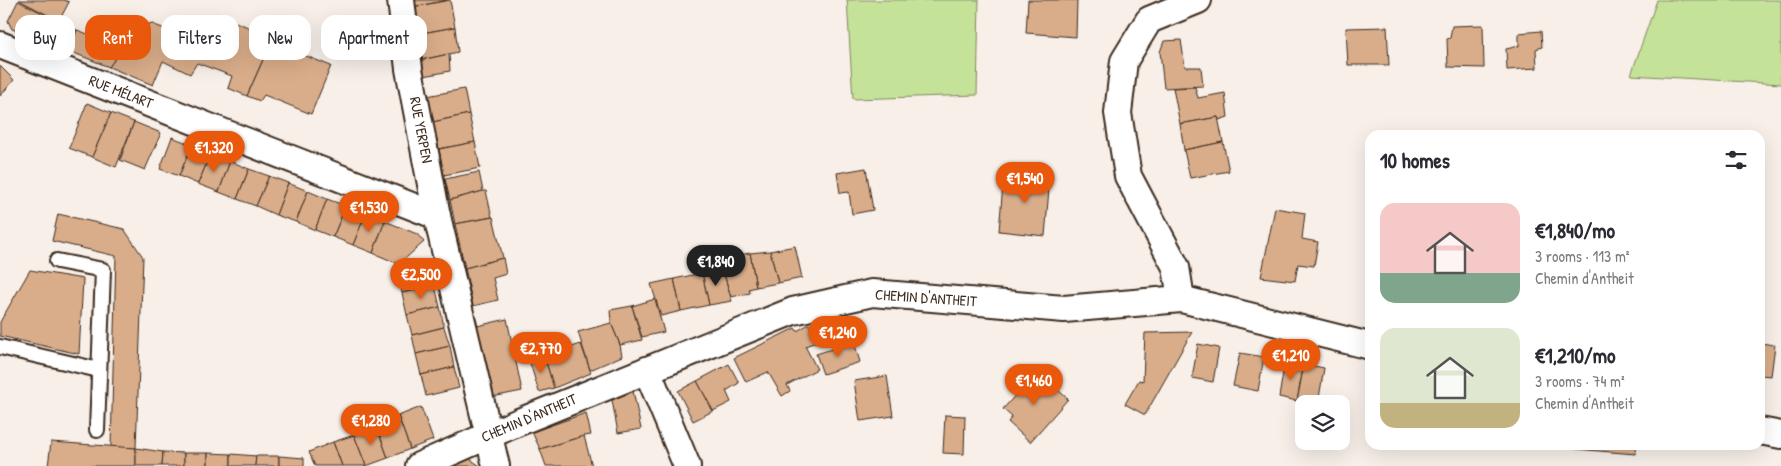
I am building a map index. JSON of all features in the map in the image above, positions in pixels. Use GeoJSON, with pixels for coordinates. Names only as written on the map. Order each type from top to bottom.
{"type":"FeatureCollection","features":[{"type":"Feature","properties":{"kind":"street","name":"RUE YERPEN"},"geometry":{"type":"LineString","coordinates":[[401,0],[409,69],[438,216],[496,466]]}},
{"type":"Feature","properties":{"kind":"street"},"geometry":{"type":"LineString","coordinates":[[1181,299],[1176,267],[1128,176],[1118,113],[1124,61],[1149,20],[1198,0]]}},
{"type":"Feature","properties":{"kind":"street","name":"RUE MÉLART"},"geometry":{"type":"LineString","coordinates":[[0,45],[438,216]]}},
{"type":"Feature","properties":{"kind":"street","name":"CHEMIN D'ANTHEIT"},"geometry":{"type":"LineString","coordinates":[[419,466],[488,435],[793,311],[872,292],[1064,309],[1181,299],[1365,345]]}},
{"type":"Feature","properties":{"kind":"street"},"geometry":{"type":"LineString","coordinates":[[647,370],[687,466]]}},
{"type":"Feature","properties":{"kind":"street"},"geometry":{"type":"LineString","coordinates":[[1765,432],[1781,435]]}},
{"type":"Feature","properties":{"kind":"lane"},"geometry":{"type":"LineString","coordinates":[[57,261],[103,270],[97,430]]}},
{"type":"Feature","properties":{"kind":"lane"},"geometry":{"type":"LineString","coordinates":[[0,347],[99,370]]}},
{"type":"Feature","properties":{"kind":"green space"},"geometry":{"type":"Polygon","coordinates":[[[847,0],[979,0],[977,95],[853,99],[847,0]]]}},
{"type":"Feature","properties":{"kind":"green space"},"geometry":{"type":"Polygon","coordinates":[[[1657,0],[1781,0],[1781,84],[1631,75],[1657,0]]]}},
{"type":"Feature","properties":{"kind":"building"},"geometry":{"type":"Polygon","coordinates":[[[19,0],[64,0],[69,2],[62,15],[48,15],[19,0]]]}},
{"type":"Feature","properties":{"kind":"building"},"geometry":{"type":"Polygon","coordinates":[[[412,0],[448,0],[413,7],[412,0]]]}},
{"type":"Feature","properties":{"kind":"building"},"geometry":{"type":"Polygon","coordinates":[[[450,0],[455,27],[427,32],[427,15],[414,15],[413,7],[450,0]]]}},
{"type":"Feature","properties":{"kind":"building"},"geometry":{"type":"Polygon","coordinates":[[[1028,0],[1077,0],[1076,37],[1026,33],[1028,0]]]}},
{"type":"Feature","properties":{"kind":"building"},"geometry":{"type":"Polygon","coordinates":[[[18,1],[46,15],[15,15],[15,30],[12,29],[8,21],[18,1]]]}},
{"type":"Feature","properties":{"kind":"building"},"geometry":{"type":"Polygon","coordinates":[[[151,23],[161,27],[161,60],[239,60],[239,23],[249,27],[249,60],[263,60],[247,96],[228,88],[232,76],[197,63],[190,74],[163,61],[153,85],[109,67],[114,60],[151,60],[151,23]]]}},
{"type":"Feature","properties":{"kind":"building"},"geometry":{"type":"Polygon","coordinates":[[[1483,25],[1484,68],[1448,67],[1447,39],[1450,38],[1452,26],[1483,25]]]}},
{"type":"Feature","properties":{"kind":"building"},"geometry":{"type":"Polygon","coordinates":[[[455,27],[458,52],[427,59],[427,32],[455,27]]]}},
{"type":"Feature","properties":{"kind":"building"},"geometry":{"type":"Polygon","coordinates":[[[1387,27],[1389,65],[1348,65],[1346,28],[1387,27]]]}},
{"type":"Feature","properties":{"kind":"building"},"geometry":{"type":"Polygon","coordinates":[[[77,30],[85,33],[85,57],[75,53],[75,35],[77,30]]]}},
{"type":"Feature","properties":{"kind":"building"},"geometry":{"type":"Polygon","coordinates":[[[1541,31],[1542,47],[1536,49],[1537,68],[1507,70],[1506,49],[1519,46],[1519,33],[1541,31]]]}},
{"type":"Feature","properties":{"kind":"building"},"geometry":{"type":"Polygon","coordinates":[[[1181,40],[1185,67],[1201,67],[1203,86],[1164,88],[1160,52],[1164,41],[1181,40]]]}},
{"type":"Feature","properties":{"kind":"building"},"geometry":{"type":"Polygon","coordinates":[[[449,54],[450,71],[424,76],[421,60],[449,54]]]}},
{"type":"Feature","properties":{"kind":"building"},"geometry":{"type":"Polygon","coordinates":[[[311,58],[331,66],[311,114],[264,95],[260,101],[247,96],[263,60],[311,60],[311,58]]]}},
{"type":"Feature","properties":{"kind":"building"},"geometry":{"type":"Polygon","coordinates":[[[92,60],[114,60],[109,67],[92,60]]]}},
{"type":"Feature","properties":{"kind":"building"},"geometry":{"type":"Polygon","coordinates":[[[0,66],[14,80],[0,96],[0,66]]]}},
{"type":"Feature","properties":{"kind":"building"},"geometry":{"type":"Polygon","coordinates":[[[1195,87],[1198,98],[1225,93],[1228,117],[1219,120],[1218,117],[1180,124],[1173,88],[1195,87]]]}},
{"type":"Feature","properties":{"kind":"building"},"geometry":{"type":"Polygon","coordinates":[[[464,89],[469,114],[433,122],[427,96],[464,89]]]}},
{"type":"Feature","properties":{"kind":"building"},"geometry":{"type":"Polygon","coordinates":[[[87,103],[111,113],[92,157],[69,148],[87,103]]]}},
{"type":"Feature","properties":{"kind":"building"},"geometry":{"type":"Polygon","coordinates":[[[111,113],[134,122],[116,167],[92,157],[111,113]]]}},
{"type":"Feature","properties":{"kind":"building"},"geometry":{"type":"Polygon","coordinates":[[[469,114],[475,142],[439,149],[433,122],[469,114]]]}},
{"type":"Feature","properties":{"kind":"building"},"geometry":{"type":"Polygon","coordinates":[[[1218,117],[1223,142],[1184,150],[1180,124],[1218,117]]]}},
{"type":"Feature","properties":{"kind":"building"},"geometry":{"type":"Polygon","coordinates":[[[134,122],[161,133],[145,170],[120,160],[134,122]]]}},
{"type":"Feature","properties":{"kind":"building"},"geometry":{"type":"Polygon","coordinates":[[[172,137],[192,145],[179,176],[160,169],[172,137]]]}},
{"type":"Feature","properties":{"kind":"building"},"geometry":{"type":"Polygon","coordinates":[[[475,142],[480,168],[444,175],[439,149],[475,142]]]}},
{"type":"Feature","properties":{"kind":"building"},"geometry":{"type":"Polygon","coordinates":[[[1223,142],[1229,171],[1190,178],[1184,150],[1223,142]]]}},
{"type":"Feature","properties":{"kind":"building"},"geometry":{"type":"Polygon","coordinates":[[[192,145],[211,153],[198,184],[179,176],[192,145]]]}},
{"type":"Feature","properties":{"kind":"building"},"geometry":{"type":"Polygon","coordinates":[[[211,153],[230,161],[219,192],[198,184],[211,153]]]}},
{"type":"Feature","properties":{"kind":"building"},"geometry":{"type":"Polygon","coordinates":[[[230,161],[249,169],[237,199],[219,192],[230,161]]]}},
{"type":"Feature","properties":{"kind":"building"},"geometry":{"type":"Polygon","coordinates":[[[866,168],[873,210],[852,214],[849,192],[840,193],[837,173],[866,168]]]}},
{"type":"Feature","properties":{"kind":"building"},"geometry":{"type":"Polygon","coordinates":[[[249,169],[269,176],[256,206],[237,199],[249,169]]]}},
{"type":"Feature","properties":{"kind":"building"},"geometry":{"type":"Polygon","coordinates":[[[479,172],[483,191],[450,200],[445,179],[479,172]]]}},
{"type":"Feature","properties":{"kind":"building"},"geometry":{"type":"Polygon","coordinates":[[[1004,173],[1050,177],[1045,236],[999,231],[1004,173]]]}},
{"type":"Feature","properties":{"kind":"building"},"geometry":{"type":"Polygon","coordinates":[[[269,176],[288,183],[276,215],[256,206],[269,176]]]}},
{"type":"Feature","properties":{"kind":"building"},"geometry":{"type":"Polygon","coordinates":[[[288,183],[308,191],[296,222],[276,215],[288,183]]]}},
{"type":"Feature","properties":{"kind":"building"},"geometry":{"type":"Polygon","coordinates":[[[308,191],[327,199],[315,230],[296,222],[308,191]]]}},
{"type":"Feature","properties":{"kind":"building"},"geometry":{"type":"Polygon","coordinates":[[[486,191],[492,217],[455,224],[450,200],[486,191]]]}},
{"type":"Feature","properties":{"kind":"building"},"geometry":{"type":"Polygon","coordinates":[[[327,199],[346,206],[333,237],[315,230],[327,199]]]}},
{"type":"Feature","properties":{"kind":"building"},"geometry":{"type":"Polygon","coordinates":[[[346,206],[366,213],[353,245],[333,237],[346,206]]]}},
{"type":"Feature","properties":{"kind":"building"},"geometry":{"type":"Polygon","coordinates":[[[1275,208],[1305,213],[1302,239],[1318,242],[1314,266],[1298,264],[1295,281],[1261,277],[1275,208]]]}},
{"type":"Feature","properties":{"kind":"building"},"geometry":{"type":"Polygon","coordinates":[[[366,213],[385,221],[373,253],[353,245],[366,213]]]}},
{"type":"Feature","properties":{"kind":"building"},"geometry":{"type":"Polygon","coordinates":[[[58,214],[124,229],[143,257],[136,448],[111,447],[116,256],[52,241],[58,214]]]}},
{"type":"Feature","properties":{"kind":"building"},"geometry":{"type":"Polygon","coordinates":[[[493,217],[503,258],[465,268],[455,224],[493,217]]]}},
{"type":"Feature","properties":{"kind":"building"},"geometry":{"type":"Polygon","coordinates":[[[385,221],[417,234],[424,242],[399,264],[373,253],[385,221]]]}},
{"type":"Feature","properties":{"kind":"building"},"geometry":{"type":"Polygon","coordinates":[[[795,246],[802,278],[778,283],[770,251],[795,246]]]}},
{"type":"Feature","properties":{"kind":"building"},"geometry":{"type":"Polygon","coordinates":[[[770,251],[778,283],[756,287],[750,253],[770,251]]]}},
{"type":"Feature","properties":{"kind":"building"},"geometry":{"type":"Polygon","coordinates":[[[750,253],[756,287],[749,289],[750,293],[731,297],[722,268],[721,258],[750,253]]]}},
{"type":"Feature","properties":{"kind":"building"},"geometry":{"type":"Polygon","coordinates":[[[503,258],[506,274],[493,278],[498,300],[473,306],[465,268],[503,258]]]}},
{"type":"Feature","properties":{"kind":"building"},"geometry":{"type":"Polygon","coordinates":[[[430,265],[435,286],[402,293],[397,272],[430,265]]]}},
{"type":"Feature","properties":{"kind":"building"},"geometry":{"type":"Polygon","coordinates":[[[722,268],[732,301],[709,305],[702,273],[722,268]]]}},
{"type":"Feature","properties":{"kind":"building"},"geometry":{"type":"Polygon","coordinates":[[[30,270],[83,279],[79,354],[0,336],[0,322],[30,270]]]}},
{"type":"Feature","properties":{"kind":"building"},"geometry":{"type":"Polygon","coordinates":[[[702,273],[709,305],[681,311],[674,279],[702,273]]]}},
{"type":"Feature","properties":{"kind":"building"},"geometry":{"type":"Polygon","coordinates":[[[674,279],[681,311],[661,316],[651,284],[674,279]]]}},
{"type":"Feature","properties":{"kind":"building"},"geometry":{"type":"Polygon","coordinates":[[[435,286],[440,307],[407,315],[402,293],[435,286]]]}},
{"type":"Feature","properties":{"kind":"building"},"geometry":{"type":"Polygon","coordinates":[[[655,299],[664,332],[642,337],[632,306],[655,299]]]}},
{"type":"Feature","properties":{"kind":"building"},"geometry":{"type":"Polygon","coordinates":[[[632,306],[642,340],[620,345],[611,323],[610,310],[632,306]]]}},
{"type":"Feature","properties":{"kind":"building"},"geometry":{"type":"Polygon","coordinates":[[[440,307],[444,327],[412,335],[407,315],[440,307]]]}},
{"type":"Feature","properties":{"kind":"building"},"geometry":{"type":"Polygon","coordinates":[[[507,319],[522,391],[492,397],[477,326],[507,319]]]}},
{"type":"Feature","properties":{"kind":"building"},"geometry":{"type":"Polygon","coordinates":[[[611,323],[620,345],[622,356],[590,370],[578,332],[611,323]]]}},
{"type":"Feature","properties":{"kind":"building"},"geometry":{"type":"Polygon","coordinates":[[[809,324],[820,341],[805,346],[817,369],[787,385],[790,391],[782,396],[768,372],[746,382],[734,358],[795,328],[797,331],[809,324]]]}},
{"type":"Feature","properties":{"kind":"building"},"geometry":{"type":"Polygon","coordinates":[[[444,327],[450,346],[416,354],[412,335],[444,327]]]}},
{"type":"Feature","properties":{"kind":"building"},"geometry":{"type":"Polygon","coordinates":[[[1192,332],[1145,415],[1125,404],[1139,380],[1143,381],[1145,333],[1192,332]]]}},
{"type":"Feature","properties":{"kind":"building"},"geometry":{"type":"Polygon","coordinates":[[[854,342],[860,362],[823,374],[816,354],[854,342]]]}},
{"type":"Feature","properties":{"kind":"building"},"geometry":{"type":"Polygon","coordinates":[[[581,344],[591,373],[554,388],[544,356],[581,344]]]}},
{"type":"Feature","properties":{"kind":"building"},"geometry":{"type":"Polygon","coordinates":[[[1198,344],[1219,348],[1213,382],[1192,378],[1198,344]]]}},
{"type":"Feature","properties":{"kind":"building"},"geometry":{"type":"Polygon","coordinates":[[[1765,344],[1775,345],[1771,376],[1765,375],[1765,344]]]}},
{"type":"Feature","properties":{"kind":"building"},"geometry":{"type":"Polygon","coordinates":[[[450,346],[454,367],[421,375],[416,354],[450,346]]]}},
{"type":"Feature","properties":{"kind":"building"},"geometry":{"type":"Polygon","coordinates":[[[1240,353],[1264,357],[1258,391],[1233,386],[1240,353]]]}},
{"type":"Feature","properties":{"kind":"building"},"geometry":{"type":"Polygon","coordinates":[[[544,356],[554,388],[539,392],[529,360],[544,356]]]}},
{"type":"Feature","properties":{"kind":"building"},"geometry":{"type":"Polygon","coordinates":[[[1285,361],[1304,364],[1298,395],[1295,395],[1295,401],[1279,397],[1285,361]]]}},
{"type":"Feature","properties":{"kind":"building"},"geometry":{"type":"Polygon","coordinates":[[[729,364],[739,383],[726,391],[731,402],[713,411],[697,381],[729,364]]]}},
{"type":"Feature","properties":{"kind":"building"},"geometry":{"type":"Polygon","coordinates":[[[1304,364],[1324,368],[1320,395],[1298,395],[1304,364]]]}},
{"type":"Feature","properties":{"kind":"building"},"geometry":{"type":"Polygon","coordinates":[[[454,367],[459,388],[426,396],[421,375],[454,367]]]}},
{"type":"Feature","properties":{"kind":"building"},"geometry":{"type":"Polygon","coordinates":[[[1037,371],[1068,399],[1030,442],[1008,422],[1012,417],[1003,409],[1037,371]]]}},
{"type":"Feature","properties":{"kind":"building"},"geometry":{"type":"Polygon","coordinates":[[[887,376],[893,416],[860,421],[854,381],[887,376]]]}},
{"type":"Feature","properties":{"kind":"building"},"geometry":{"type":"Polygon","coordinates":[[[697,381],[713,411],[693,421],[678,391],[697,381]]]}},
{"type":"Feature","properties":{"kind":"building"},"geometry":{"type":"Polygon","coordinates":[[[633,391],[641,429],[618,433],[612,400],[633,391]]]}},
{"type":"Feature","properties":{"kind":"building"},"geometry":{"type":"Polygon","coordinates":[[[421,407],[433,440],[410,449],[398,416],[421,407]]]}},
{"type":"Feature","properties":{"kind":"building"},"geometry":{"type":"Polygon","coordinates":[[[586,413],[591,435],[540,449],[532,432],[586,413]]]}},
{"type":"Feature","properties":{"kind":"building"},"geometry":{"type":"Polygon","coordinates":[[[945,415],[965,416],[964,454],[943,453],[945,415]]]}},
{"type":"Feature","properties":{"kind":"building"},"geometry":{"type":"Polygon","coordinates":[[[398,416],[410,449],[388,458],[376,425],[398,416]]]}},
{"type":"Feature","properties":{"kind":"building"},"geometry":{"type":"Polygon","coordinates":[[[376,425],[388,458],[366,466],[354,435],[376,425]]]}},
{"type":"Feature","properties":{"kind":"building"},"geometry":{"type":"Polygon","coordinates":[[[354,435],[366,466],[342,466],[333,442],[354,435]]]}},
{"type":"Feature","properties":{"kind":"building"},"geometry":{"type":"Polygon","coordinates":[[[584,436],[592,466],[546,466],[540,449],[584,436]]]}},
{"type":"Feature","properties":{"kind":"building"},"geometry":{"type":"Polygon","coordinates":[[[51,442],[136,448],[136,466],[48,466],[51,442]]]}},
{"type":"Feature","properties":{"kind":"building"},"geometry":{"type":"Polygon","coordinates":[[[333,442],[342,466],[315,466],[309,452],[333,442]]]}},
{"type":"Feature","properties":{"kind":"building"},"geometry":{"type":"Polygon","coordinates":[[[136,448],[163,452],[162,466],[136,466],[136,448]]]}},
{"type":"Feature","properties":{"kind":"building"},"geometry":{"type":"Polygon","coordinates":[[[1587,450],[1635,450],[1635,454],[1587,450]]]}},
{"type":"Feature","properties":{"kind":"building"},"geometry":{"type":"Polygon","coordinates":[[[163,452],[184,453],[184,466],[162,466],[163,452]]]}},
{"type":"Feature","properties":{"kind":"building"},"geometry":{"type":"Polygon","coordinates":[[[184,453],[208,453],[208,466],[184,466],[184,453]]]}},
{"type":"Feature","properties":{"kind":"building"},"geometry":{"type":"Polygon","coordinates":[[[208,453],[231,454],[231,466],[208,466],[208,453]]]}},
{"type":"Feature","properties":{"kind":"building"},"geometry":{"type":"Polygon","coordinates":[[[231,454],[256,456],[255,466],[231,466],[231,454]]]}},
{"type":"Feature","properties":{"kind":"building"},"geometry":{"type":"Polygon","coordinates":[[[256,456],[279,456],[279,466],[255,466],[256,456]]]}},
{"type":"Feature","properties":{"kind":"building"},"geometry":{"type":"Polygon","coordinates":[[[279,456],[304,458],[304,466],[279,466],[279,456]]]}},
{"type":"Feature","properties":{"kind":"building"},"geometry":{"type":"Polygon","coordinates":[[[467,457],[480,466],[450,466],[467,457]]]}}]}
